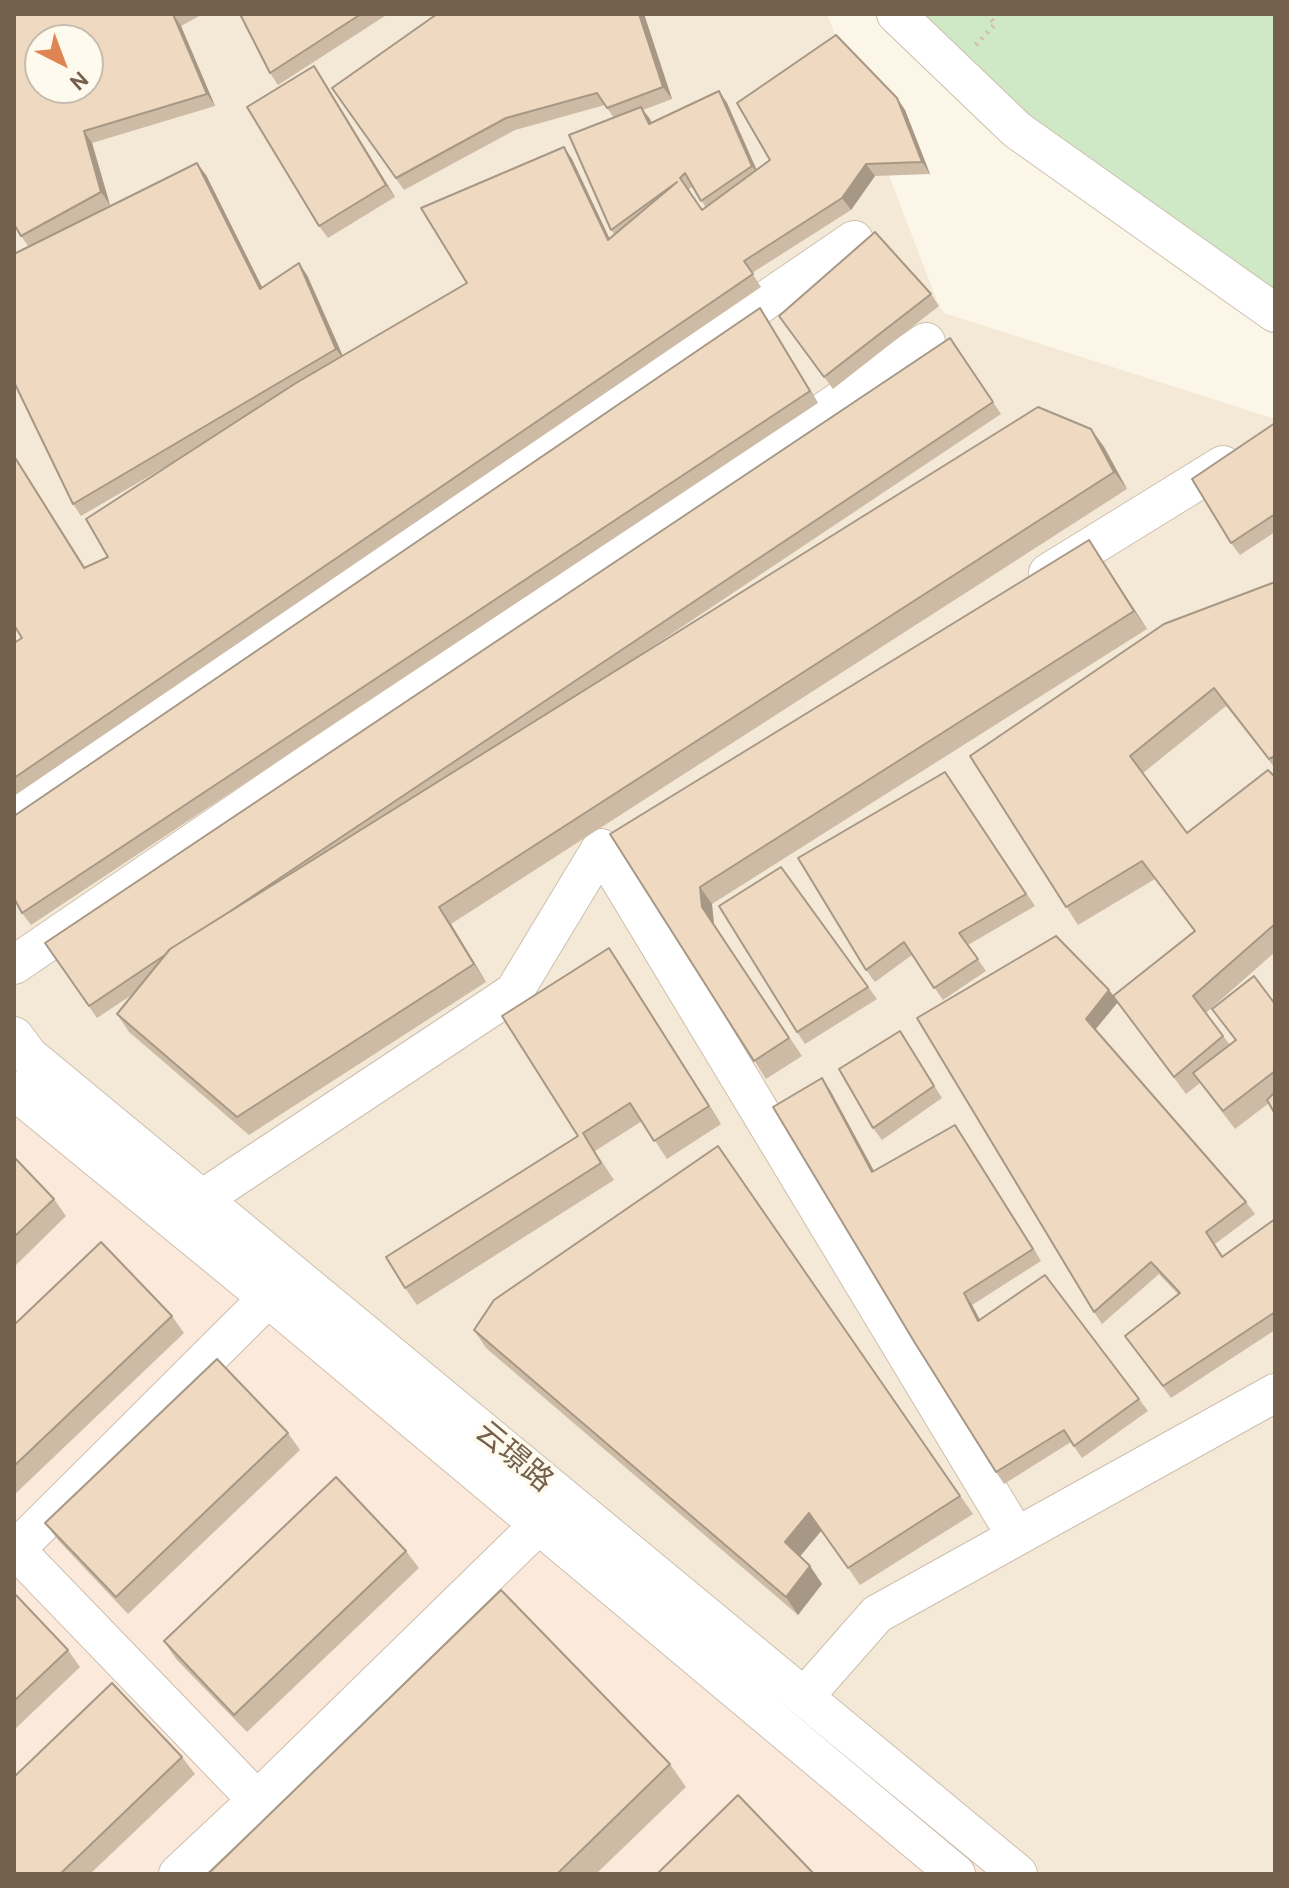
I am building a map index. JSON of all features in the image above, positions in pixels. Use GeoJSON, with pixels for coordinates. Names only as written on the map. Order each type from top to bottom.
{"type":"FeatureCollection","features":[{"type":"Feature","properties":{"kind":"street"},"geometry":{"type":"LineString","coordinates":[[896,14],[1017,130],[1275,313]]}},
{"type":"Feature","properties":{"kind":"street"},"geometry":{"type":"LineString","coordinates":[[14,814],[854,240]]}},
{"type":"Feature","properties":{"kind":"street"},"geometry":{"type":"LineString","coordinates":[[14,965],[926,342]]}},
{"type":"Feature","properties":{"kind":"street"},"geometry":{"type":"LineString","coordinates":[[1020,590],[1223,465]]}},
{"type":"Feature","properties":{"kind":"street"},"geometry":{"type":"LineString","coordinates":[[202,1199],[514,992],[614,840],[1016,1536]]}},
{"type":"Feature","properties":{"kind":"street","name":"云璟路"},"geometry":{"type":"LineString","coordinates":[[19,1053],[202,1199],[280,1286]]}},
{"type":"Feature","properties":{"kind":"street","name":"云璟路"},"geometry":{"type":"LineString","coordinates":[[14,1090],[280,1286],[552,1512],[956,1874]]}},
{"type":"Feature","properties":{"kind":"street"},"geometry":{"type":"LineString","coordinates":[[257,1800],[15,1549],[280,1286]]}},
{"type":"Feature","properties":{"kind":"street"},"geometry":{"type":"LineString","coordinates":[[804,1697],[877,1614],[1275,1393]]}},
{"type":"Feature","properties":{"kind":"street"},"geometry":{"type":"LineString","coordinates":[[178,1874],[552,1512]]}},
{"type":"Feature","properties":{"kind":"street","name":"云璟路"},"geometry":{"type":"LineString","coordinates":[[552,1512],[804,1697],[1018,1874]]}},
{"type":"Feature","properties":{"kind":"shaded area"},"geometry":{"type":"Polygon","coordinates":[[[14,14],[827,14],[944,313],[1275,419],[1275,1874],[1018,1874],[14,1036],[14,14]]]}},
{"type":"Feature","properties":{"kind":"shaded area"},"geometry":{"type":"Polygon","coordinates":[[[14,1036],[1018,1874],[14,1874],[14,1036]]]}},
{"type":"Feature","properties":{"kind":"green space"},"geometry":{"type":"Polygon","coordinates":[[[896,14],[1275,14],[1275,313],[896,14]]]}},
{"type":"Feature","properties":{"kind":"building"},"geometry":{"type":"Polygon","coordinates":[[[14,14],[173,14],[207,94],[84,131],[101,192],[21,236],[14,224],[14,14]]]}},
{"type":"Feature","properties":{"kind":"building"},"geometry":{"type":"Polygon","coordinates":[[[240,14],[361,14],[270,73],[240,14]]]}},
{"type":"Feature","properties":{"kind":"building"},"geometry":{"type":"Polygon","coordinates":[[[437,14],[639,14],[663,87],[607,108],[597,93],[506,118],[396,178],[332,88],[437,14]]]}},
{"type":"Feature","properties":{"kind":"building"},"geometry":{"type":"Polygon","coordinates":[[[836,35],[897,98],[922,162],[866,164],[842,198],[744,261],[753,274],[14,778],[14,643],[22,638],[14,625],[14,456],[84,568],[108,557],[86,519],[296,383],[467,283],[421,208],[564,147],[608,240],[677,182],[611,230],[569,135],[641,107],[649,124],[719,91],[752,166],[701,201],[685,173],[680,178],[702,210],[770,160],[737,103],[836,35]]]}},
{"type":"Feature","properties":{"kind":"building"},"geometry":{"type":"Polygon","coordinates":[[[314,66],[386,185],[319,226],[247,107],[314,66]]]}},
{"type":"Feature","properties":{"kind":"building"},"geometry":{"type":"Polygon","coordinates":[[[197,163],[260,289],[299,263],[336,349],[73,504],[14,382],[14,254],[197,163]]]}},
{"type":"Feature","properties":{"kind":"building"},"geometry":{"type":"Polygon","coordinates":[[[875,232],[931,294],[824,377],[779,316],[875,232]]]}},
{"type":"Feature","properties":{"kind":"building"},"geometry":{"type":"Polygon","coordinates":[[[760,308],[810,391],[22,913],[14,898],[14,816],[760,308]]]}},
{"type":"Feature","properties":{"kind":"building"},"geometry":{"type":"Polygon","coordinates":[[[950,338],[993,402],[89,1006],[45,943],[950,338]]]}},
{"type":"Feature","properties":{"kind":"building"},"geometry":{"type":"Polygon","coordinates":[[[1038,407],[1091,429],[1114,472],[439,907],[474,964],[237,1117],[117,1014],[170,949],[1038,407]]]}},
{"type":"Feature","properties":{"kind":"building"},"geometry":{"type":"Polygon","coordinates":[[[1275,423],[1275,514],[1231,543],[1192,479],[1275,423]]]}},
{"type":"Feature","properties":{"kind":"building"},"geometry":{"type":"Polygon","coordinates":[[[1089,540],[1134,611],[700,887],[702,907],[789,1038],[754,1061],[610,834],[1089,540]]]}},
{"type":"Feature","properties":{"kind":"building"},"geometry":{"type":"Polygon","coordinates":[[[1275,582],[1275,756],[1269,759],[1214,688],[1130,756],[1187,833],[1268,770],[1275,777],[1275,924],[1193,996],[1223,1036],[1174,1077],[1113,996],[1195,931],[1142,861],[1066,907],[970,756],[1164,624],[1275,582]]]}},
{"type":"Feature","properties":{"kind":"building"},"geometry":{"type":"Polygon","coordinates":[[[945,772],[1026,894],[959,933],[978,959],[934,988],[904,942],[866,970],[798,858],[945,772]]]}},
{"type":"Feature","properties":{"kind":"building"},"geometry":{"type":"Polygon","coordinates":[[[781,867],[868,987],[797,1032],[719,906],[781,867]]]}},
{"type":"Feature","properties":{"kind":"building"},"geometry":{"type":"Polygon","coordinates":[[[1056,936],[1109,990],[1086,1019],[1246,1202],[1206,1232],[1222,1257],[1275,1219],[1275,1312],[1163,1386],[1125,1336],[1180,1293],[1151,1262],[1094,1312],[917,1018],[1056,936]]]}},
{"type":"Feature","properties":{"kind":"building"},"geometry":{"type":"Polygon","coordinates":[[[609,948],[709,1106],[654,1141],[630,1103],[583,1133],[601,1163],[405,1288],[386,1257],[578,1136],[502,1016],[609,948]]]}},
{"type":"Feature","properties":{"kind":"building"},"geometry":{"type":"Polygon","coordinates":[[[1254,976],[1275,1004],[1275,1071],[1223,1111],[1193,1073],[1236,1040],[1212,1009],[1254,976]]]}},
{"type":"Feature","properties":{"kind":"building"},"geometry":{"type":"Polygon","coordinates":[[[900,1031],[934,1086],[873,1128],[839,1069],[900,1031]]]}},
{"type":"Feature","properties":{"kind":"building"},"geometry":{"type":"Polygon","coordinates":[[[822,1078],[872,1172],[955,1125],[1033,1249],[964,1293],[978,1321],[1045,1275],[1139,1399],[1074,1446],[1064,1430],[996,1472],[773,1107],[822,1078]]]}},
{"type":"Feature","properties":{"kind":"building"},"geometry":{"type":"Polygon","coordinates":[[[1275,1092],[1275,1114],[1267,1100],[1275,1092]]]}},
{"type":"Feature","properties":{"kind":"building"},"geometry":{"type":"Polygon","coordinates":[[[718,1146],[960,1496],[848,1568],[809,1513],[785,1542],[810,1566],[786,1597],[474,1330],[494,1300],[718,1146]]]}},
{"type":"Feature","properties":{"kind":"building"},"geometry":{"type":"Polygon","coordinates":[[[14,1157],[54,1199],[14,1237],[14,1157]]]}},
{"type":"Feature","properties":{"kind":"building"},"geometry":{"type":"Polygon","coordinates":[[[101,1242],[172,1316],[14,1466],[14,1325],[101,1242]]]}},
{"type":"Feature","properties":{"kind":"building"},"geometry":{"type":"Polygon","coordinates":[[[217,1359],[288,1433],[116,1597],[45,1523],[217,1359]]]}},
{"type":"Feature","properties":{"kind":"building"},"geometry":{"type":"Polygon","coordinates":[[[336,1477],[406,1551],[234,1715],[164,1641],[336,1477]]]}},
{"type":"Feature","properties":{"kind":"building"},"geometry":{"type":"Polygon","coordinates":[[[501,1590],[670,1764],[557,1874],[208,1874],[501,1590]]]}},
{"type":"Feature","properties":{"kind":"building"},"geometry":{"type":"Polygon","coordinates":[[[14,1593],[68,1650],[14,1701],[14,1593]]]}},
{"type":"Feature","properties":{"kind":"building"},"geometry":{"type":"Polygon","coordinates":[[[112,1683],[182,1757],[60,1874],[14,1874],[14,1777],[112,1683]]]}},
{"type":"Feature","properties":{"kind":"building"},"geometry":{"type":"Polygon","coordinates":[[[738,1795],[814,1874],[657,1874],[738,1795]]]}}]}
